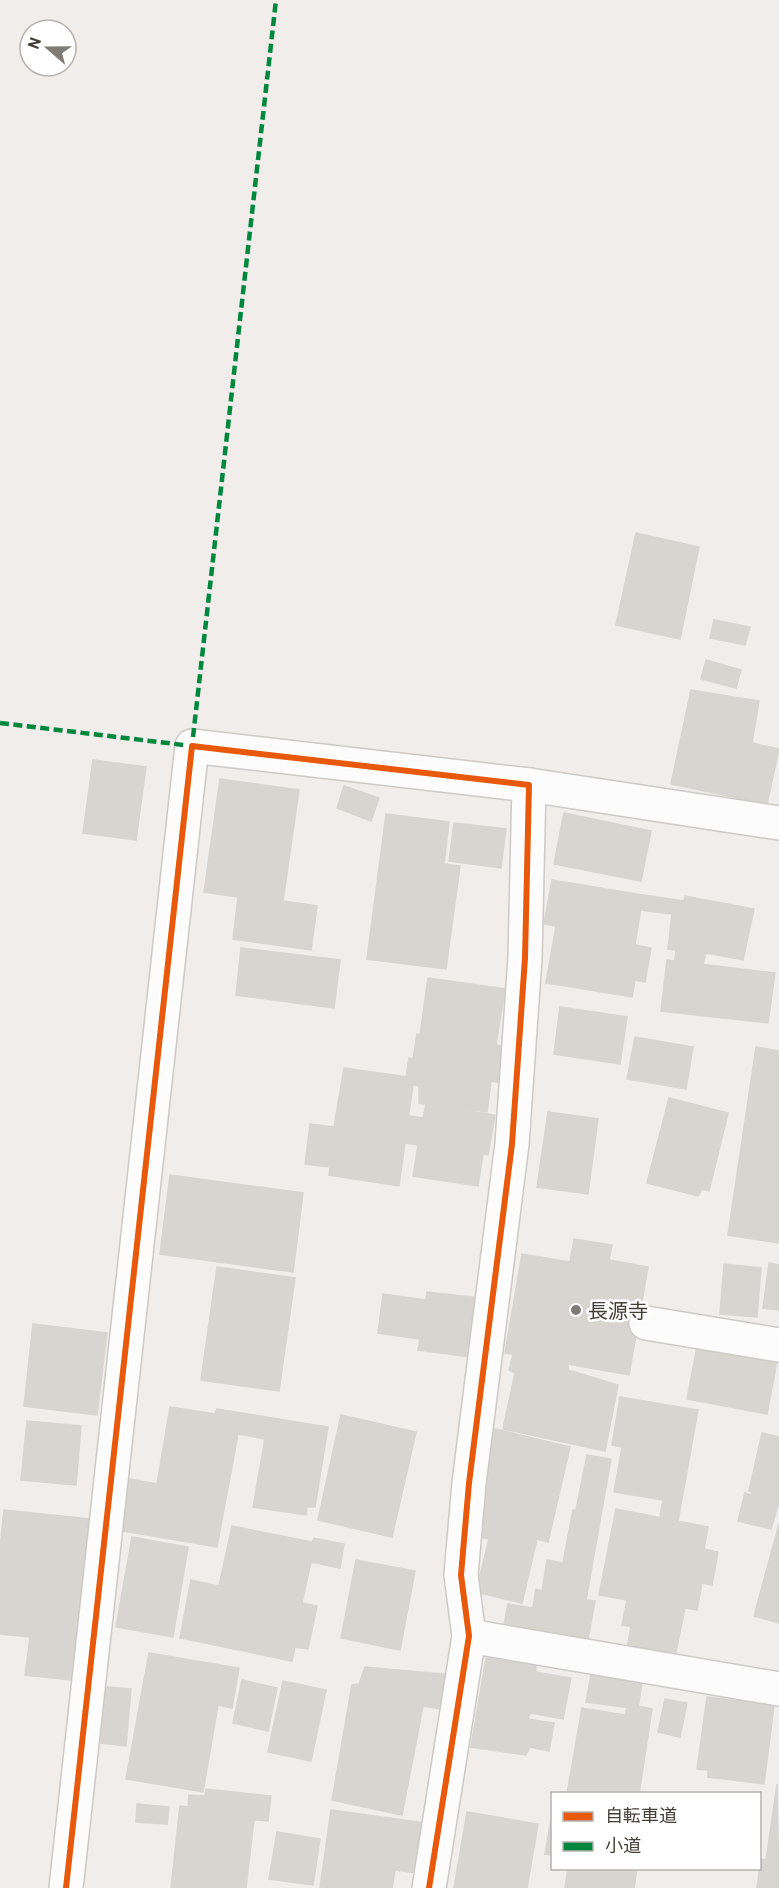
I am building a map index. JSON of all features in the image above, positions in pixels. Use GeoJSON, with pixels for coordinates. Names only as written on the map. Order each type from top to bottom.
{"type":"FeatureCollection","features":[{"type":"Feature","properties":{"kind":"street"},"geometry":{"type":"LineString","coordinates":[[66,1888],[192,746],[529,785],[779,823]]}},
{"type":"Feature","properties":{"kind":"street"},"geometry":{"type":"LineString","coordinates":[[429,1888],[469,1636],[461,1575],[469,1483],[512,1144],[525,958],[529,785]]}},
{"type":"Feature","properties":{"kind":"street"},"geometry":{"type":"LineString","coordinates":[[646,1323],[779,1345]]}},
{"type":"Feature","properties":{"kind":"street"},"geometry":{"type":"LineString","coordinates":[[469,1636],[779,1689]]}},
{"type":"Feature","properties":{"kind":"building"},"geometry":{"type":"Polygon","coordinates":[[[636,533],[699,547],[680,639],[616,625],[636,533]]]}},
{"type":"Feature","properties":{"kind":"building"},"geometry":{"type":"Polygon","coordinates":[[[714,620],[750,627],[745,645],[710,638],[714,620]]]}},
{"type":"Feature","properties":{"kind":"building"},"geometry":{"type":"Polygon","coordinates":[[[706,660],[741,670],[736,688],[701,679],[706,660]]]}},
{"type":"Feature","properties":{"kind":"building"},"geometry":{"type":"Polygon","coordinates":[[[691,690],[759,701],[752,743],[779,749],[767,804],[671,784],[691,690]]]}},
{"type":"Feature","properties":{"kind":"building"},"geometry":{"type":"Polygon","coordinates":[[[93,760],[146,767],[136,840],[83,833],[93,760]]]}},
{"type":"Feature","properties":{"kind":"building"},"geometry":{"type":"Polygon","coordinates":[[[220,779],[299,790],[283,901],[317,906],[311,950],[233,939],[238,897],[204,892],[220,779]]]}},
{"type":"Feature","properties":{"kind":"building"},"geometry":{"type":"Polygon","coordinates":[[[344,786],[379,798],[371,821],[337,808],[344,786]]]}},
{"type":"Feature","properties":{"kind":"building"},"geometry":{"type":"Polygon","coordinates":[[[564,813],[651,831],[641,881],[554,864],[564,813]]]}},
{"type":"Feature","properties":{"kind":"building"},"geometry":{"type":"Polygon","coordinates":[[[386,814],[449,822],[444,864],[460,866],[446,969],[367,959],[386,814]]]}},
{"type":"Feature","properties":{"kind":"building"},"geometry":{"type":"Polygon","coordinates":[[[454,823],[506,829],[501,868],[449,861],[454,823]]]}},
{"type":"Feature","properties":{"kind":"building"},"geometry":{"type":"Polygon","coordinates":[[[552,880],[643,895],[635,945],[651,948],[645,982],[635,980],[632,997],[546,983],[556,926],[544,924],[552,880]]]}},
{"type":"Feature","properties":{"kind":"building"},"geometry":{"type":"Polygon","coordinates":[[[643,895],[684,901],[685,896],[754,909],[743,960],[706,953],[703,964],[675,960],[676,950],[668,949],[672,914],[641,910],[643,895]]]}},
{"type":"Feature","properties":{"kind":"building"},"geometry":{"type":"Polygon","coordinates":[[[241,948],[340,960],[334,1008],[236,995],[241,948]]]}},
{"type":"Feature","properties":{"kind":"building"},"geometry":{"type":"Polygon","coordinates":[[[667,960],[775,973],[768,1023],[661,1011],[667,960]]]}},
{"type":"Feature","properties":{"kind":"building"},"geometry":{"type":"Polygon","coordinates":[[[428,978],[505,989],[496,1045],[507,1047],[503,1083],[491,1081],[487,1112],[419,1103],[419,1086],[413,1085],[414,1078],[406,1077],[409,1058],[413,1059],[417,1034],[420,1035],[428,978]]]}},
{"type":"Feature","properties":{"kind":"building"},"geometry":{"type":"Polygon","coordinates":[[[560,1007],[627,1017],[620,1064],[554,1054],[560,1007]]]}},
{"type":"Feature","properties":{"kind":"building"},"geometry":{"type":"Polygon","coordinates":[[[635,1037],[693,1047],[686,1089],[627,1079],[635,1037]]]}},
{"type":"Feature","properties":{"kind":"building"},"geometry":{"type":"Polygon","coordinates":[[[756,1047],[779,1051],[779,1243],[728,1235],[756,1047]]]}},
{"type":"Feature","properties":{"kind":"building"},"geometry":{"type":"Polygon","coordinates":[[[344,1068],[414,1078],[399,1186],[329,1175],[330,1167],[305,1164],[310,1124],[334,1127],[344,1068]]]}},
{"type":"Feature","properties":{"kind":"building"},"geometry":{"type":"Polygon","coordinates":[[[669,1098],[728,1113],[709,1191],[702,1189],[698,1196],[647,1183],[669,1098]]]}},
{"type":"Feature","properties":{"kind":"building"},"geometry":{"type":"Polygon","coordinates":[[[426,1104],[495,1115],[488,1155],[483,1154],[478,1186],[413,1176],[418,1145],[405,1143],[410,1116],[423,1118],[426,1104]]]}},
{"type":"Feature","properties":{"kind":"building"},"geometry":{"type":"Polygon","coordinates":[[[548,1112],[598,1119],[588,1194],[537,1187],[548,1112]]]}},
{"type":"Feature","properties":{"kind":"building"},"geometry":{"type":"Polygon","coordinates":[[[170,1175],[303,1193],[293,1272],[160,1254],[170,1175]]]}},
{"type":"Feature","properties":{"kind":"building","name":"長源寺"},"geometry":{"type":"Polygon","coordinates":[[[574,1239],[612,1245],[609,1260],[648,1267],[629,1375],[505,1353],[522,1254],[570,1262],[574,1239]]]}},
{"type":"Feature","properties":{"kind":"building"},"geometry":{"type":"Polygon","coordinates":[[[769,1263],[779,1265],[779,1310],[763,1308],[769,1263]]]}},
{"type":"Feature","properties":{"kind":"building"},"geometry":{"type":"Polygon","coordinates":[[[724,1264],[761,1268],[757,1317],[720,1314],[724,1264]]]}},
{"type":"Feature","properties":{"kind":"building"},"geometry":{"type":"Polygon","coordinates":[[[217,1267],[295,1278],[279,1391],[201,1380],[217,1267]]]}},
{"type":"Feature","properties":{"kind":"building"},"geometry":{"type":"Polygon","coordinates":[[[427,1292],[488,1299],[479,1358],[418,1350],[420,1339],[378,1333],[383,1294],[426,1300],[427,1292]]]}},
{"type":"Feature","properties":{"kind":"building"},"geometry":{"type":"Polygon","coordinates":[[[33,1324],[107,1333],[97,1415],[24,1406],[33,1324]]]}},
{"type":"Feature","properties":{"kind":"building"},"geometry":{"type":"Polygon","coordinates":[[[697,1347],[777,1361],[767,1414],[687,1399],[697,1347]]]}},
{"type":"Feature","properties":{"kind":"building"},"geometry":{"type":"Polygon","coordinates":[[[513,1355],[568,1364],[568,1370],[618,1385],[605,1451],[503,1429],[515,1373],[509,1370],[513,1355]]]}},
{"type":"Feature","properties":{"kind":"building"},"geometry":{"type":"Polygon","coordinates":[[[620,1397],[698,1410],[678,1521],[660,1517],[663,1500],[614,1492],[622,1447],[612,1445],[620,1397]]]}},
{"type":"Feature","properties":{"kind":"building"},"geometry":{"type":"Polygon","coordinates":[[[170,1407],[215,1414],[217,1409],[328,1427],[315,1507],[307,1507],[306,1515],[253,1507],[265,1439],[238,1434],[217,1547],[122,1531],[129,1479],[157,1484],[170,1407]]]}},
{"type":"Feature","properties":{"kind":"building"},"geometry":{"type":"Polygon","coordinates":[[[341,1415],[416,1432],[392,1537],[318,1520],[341,1415]]]}},
{"type":"Feature","properties":{"kind":"building"},"geometry":{"type":"Polygon","coordinates":[[[27,1421],[81,1426],[76,1485],[21,1480],[27,1421]]]}},
{"type":"Feature","properties":{"kind":"building"},"geometry":{"type":"Polygon","coordinates":[[[495,1429],[570,1447],[548,1542],[537,1539],[522,1603],[476,1592],[489,1539],[471,1535],[495,1429]]]}},
{"type":"Feature","properties":{"kind":"building"},"geometry":{"type":"Polygon","coordinates":[[[762,1433],[779,1437],[779,1502],[771,1529],[738,1521],[745,1493],[751,1495],[752,1492],[749,1491],[762,1433]]]}},
{"type":"Feature","properties":{"kind":"building"},"geometry":{"type":"Polygon","coordinates":[[[587,1455],[611,1459],[586,1600],[595,1601],[587,1645],[503,1630],[508,1604],[533,1608],[536,1589],[542,1591],[547,1560],[563,1563],[587,1455]]]}},
{"type":"Feature","properties":{"kind":"building"},"geometry":{"type":"Polygon","coordinates":[[[616,1509],[708,1527],[704,1549],[718,1552],[712,1585],[702,1583],[697,1610],[685,1608],[674,1662],[626,1653],[631,1627],[622,1625],[627,1600],[599,1595],[616,1509]]]}},
{"type":"Feature","properties":{"kind":"building"},"geometry":{"type":"Polygon","coordinates":[[[4,1510],[89,1519],[71,1680],[25,1675],[30,1637],[0,1634],[0,1548],[4,1510]]]}},
{"type":"Feature","properties":{"kind":"building"},"geometry":{"type":"Polygon","coordinates":[[[779,1524],[779,1623],[754,1616],[779,1524]]]}},
{"type":"Feature","properties":{"kind":"building"},"geometry":{"type":"Polygon","coordinates":[[[232,1526],[312,1542],[314,1538],[344,1544],[340,1568],[311,1562],[302,1603],[317,1606],[308,1649],[295,1647],[292,1661],[180,1638],[191,1580],[219,1586],[232,1526]]]}},
{"type":"Feature","properties":{"kind":"building"},"geometry":{"type":"Polygon","coordinates":[[[132,1537],[188,1547],[173,1637],[116,1627],[132,1537]]]}},
{"type":"Feature","properties":{"kind":"building"},"geometry":{"type":"Polygon","coordinates":[[[356,1560],[415,1571],[400,1650],[341,1638],[356,1560]]]}},
{"type":"Feature","properties":{"kind":"building"},"geometry":{"type":"Polygon","coordinates":[[[149,1653],[239,1668],[232,1708],[218,1705],[203,1792],[126,1779],[149,1653]]]}},
{"type":"Feature","properties":{"kind":"building"},"geometry":{"type":"Polygon","coordinates":[[[486,1658],[536,1666],[536,1672],[571,1678],[563,1719],[530,1713],[528,1719],[554,1723],[549,1751],[530,1747],[526,1755],[471,1747],[486,1658]]]}},
{"type":"Feature","properties":{"kind":"building"},"geometry":{"type":"Polygon","coordinates":[[[365,1667],[452,1675],[445,1710],[423,1706],[402,1815],[332,1800],[352,1685],[359,1684],[365,1667]]]}},
{"type":"Feature","properties":{"kind":"building"},"geometry":{"type":"Polygon","coordinates":[[[591,1674],[642,1682],[638,1709],[586,1702],[591,1674]]]}},
{"type":"Feature","properties":{"kind":"building"},"geometry":{"type":"Polygon","coordinates":[[[242,1680],[277,1688],[268,1731],[233,1723],[242,1680]]]}},
{"type":"Feature","properties":{"kind":"building"},"geometry":{"type":"Polygon","coordinates":[[[283,1681],[326,1690],[311,1761],[268,1752],[283,1681]]]}},
{"type":"Feature","properties":{"kind":"building"},"geometry":{"type":"Polygon","coordinates":[[[106,1687],[131,1689],[126,1746],[101,1743],[106,1687]]]}},
{"type":"Feature","properties":{"kind":"building"},"geometry":{"type":"Polygon","coordinates":[[[707,1697],[774,1705],[764,1784],[708,1777],[708,1770],[697,1769],[707,1697]]]}},
{"type":"Feature","properties":{"kind":"building"},"geometry":{"type":"Polygon","coordinates":[[[665,1699],[687,1703],[680,1737],[658,1732],[665,1699]]]}},
{"type":"Feature","properties":{"kind":"building"},"geometry":{"type":"Polygon","coordinates":[[[638,1706],[652,1709],[639,1792],[567,1792],[582,1708],[625,1715],[627,1708],[638,1709],[638,1706]]]}},
{"type":"Feature","properties":{"kind":"building"},"geometry":{"type":"Polygon","coordinates":[[[777,1784],[779,1888],[757,1888],[761,1859],[766,1860],[777,1784]]]}},
{"type":"Feature","properties":{"kind":"building"},"geometry":{"type":"Polygon","coordinates":[[[206,1789],[271,1796],[268,1821],[254,1820],[246,1888],[171,1888],[180,1806],[188,1807],[189,1795],[205,1796],[206,1789]]]}},
{"type":"Feature","properties":{"kind":"building"},"geometry":{"type":"Polygon","coordinates":[[[137,1804],[169,1807],[167,1824],[136,1822],[137,1804]]]}},
{"type":"Feature","properties":{"kind":"building"},"geometry":{"type":"Polygon","coordinates":[[[331,1810],[425,1823],[417,1873],[395,1870],[392,1888],[320,1888],[331,1810]]]}},
{"type":"Feature","properties":{"kind":"building"},"geometry":{"type":"Polygon","coordinates":[[[467,1812],[538,1824],[527,1888],[454,1888],[467,1812]]]}},
{"type":"Feature","properties":{"kind":"building"},"geometry":{"type":"Polygon","coordinates":[[[551,1820],[551,1855],[545,1854],[551,1820]]]}},
{"type":"Feature","properties":{"kind":"building"},"geometry":{"type":"Polygon","coordinates":[[[277,1832],[320,1839],[313,1885],[269,1879],[277,1832]]]}},
{"type":"Feature","properties":{"kind":"building"},"geometry":{"type":"Polygon","coordinates":[[[568,1870],[637,1870],[634,1888],[565,1888],[568,1870]]]}},
{"type":"Feature","properties":{"kind":"marked path"},"geometry":{"type":"LineString","coordinates":[[0,723],[192,746],[276,0]]}},
{"type":"Feature","properties":{"kind":"cycle path"},"geometry":{"type":"LineString","coordinates":[[66,1888],[192,746],[529,785],[525,958],[512,1144],[469,1483],[461,1575],[469,1636],[429,1888]]}},
{"type":"Feature","properties":{"kind":"place","name":"長源寺"},"geometry":{"type":"Point","coordinates":[576,1310]}}]}
